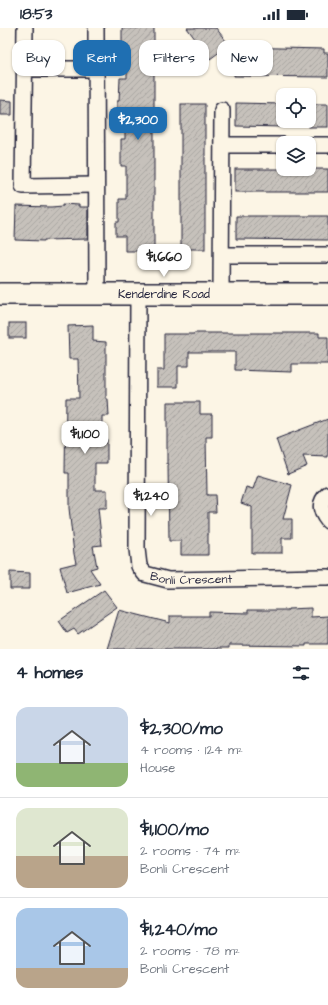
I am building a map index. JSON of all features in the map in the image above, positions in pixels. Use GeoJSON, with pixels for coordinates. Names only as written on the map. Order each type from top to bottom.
{"type":"FeatureCollection","features":[{"type":"Feature","properties":{"kind":"street"},"geometry":{"type":"LineString","coordinates":[[25,28],[25,40]]}},
{"type":"Feature","properties":{"kind":"street"},"geometry":{"type":"LineString","coordinates":[[96,28],[96,40]]}},
{"type":"Feature","properties":{"kind":"street"},"geometry":{"type":"LineString","coordinates":[[24,76],[23,186],[96,185]]}},
{"type":"Feature","properties":{"kind":"street"},"geometry":{"type":"LineString","coordinates":[[96,76],[97,294]]}},
{"type":"Feature","properties":{"kind":"street"},"geometry":{"type":"LineString","coordinates":[[221,294],[222,110]]}},
{"type":"Feature","properties":{"kind":"street"},"geometry":{"type":"LineString","coordinates":[[222,145],[276,145]]}},
{"type":"Feature","properties":{"kind":"street"},"geometry":{"type":"LineString","coordinates":[[316,145],[328,145]]}},
{"type":"Feature","properties":{"kind":"street"},"geometry":{"type":"LineString","coordinates":[[222,255],[328,255]]}},
{"type":"Feature","properties":{"kind":"street","name":"Kenderdine Road"},"geometry":{"type":"LineString","coordinates":[[0,294],[328,294]]}},
{"type":"Feature","properties":{"kind":"street","name":"Bonli Crescent"},"geometry":{"type":"LineString","coordinates":[[138,294],[137,549],[139,566],[145,574],[168,580],[328,578]]}},
{"type":"Feature","properties":{"kind":"street"},"geometry":{"type":"LineString","coordinates":[[328,494],[323,498],[321,507],[324,516],[328,521]]}},
{"type":"Feature","properties":{"kind":"building"},"geometry":{"type":"Polygon","coordinates":[[[122,28],[154,28],[154,40],[139,40],[139,76],[154,76],[154,251],[125,251],[125,236],[116,236],[116,222],[119,222],[119,199],[126,199],[126,166],[121,166],[121,139],[125,139],[125,116],[117,116],[117,101],[119,101],[120,78],[127,78],[127,76],[131,76],[131,40],[122,40],[122,28]]]}},
{"type":"Feature","properties":{"kind":"building"},"geometry":{"type":"Polygon","coordinates":[[[187,28],[216,28],[225,40],[217,40],[217,54],[210,59],[209,40],[196,40],[187,28]]]}},
{"type":"Feature","properties":{"kind":"building"},"geometry":{"type":"Polygon","coordinates":[[[273,48],[324,49],[324,53],[328,53],[328,77],[234,76],[273,76],[273,48]]]}},
{"type":"Feature","properties":{"kind":"building"},"geometry":{"type":"Polygon","coordinates":[[[0,100],[12,101],[12,115],[0,115],[0,100]]]}},
{"type":"Feature","properties":{"kind":"building"},"geometry":{"type":"Polygon","coordinates":[[[236,103],[276,104],[276,127],[236,126],[236,103]]]}},
{"type":"Feature","properties":{"kind":"building"},"geometry":{"type":"Polygon","coordinates":[[[181,104],[205,104],[205,249],[181,249],[181,104]]]}},
{"type":"Feature","properties":{"kind":"building"},"geometry":{"type":"Polygon","coordinates":[[[316,104],[328,104],[328,127],[316,127],[316,104]]]}},
{"type":"Feature","properties":{"kind":"building"},"geometry":{"type":"Polygon","coordinates":[[[235,169],[276,169],[276,176],[316,176],[316,169],[328,169],[328,192],[235,192],[235,169]]]}},
{"type":"Feature","properties":{"kind":"building"},"geometry":{"type":"Polygon","coordinates":[[[63,204],[88,207],[88,239],[44,241],[15,240],[16,206],[51,207],[63,206],[63,204]]]}},
{"type":"Feature","properties":{"kind":"building"},"geometry":{"type":"Polygon","coordinates":[[[236,216],[328,216],[328,240],[236,239],[236,216]]]}},
{"type":"Feature","properties":{"kind":"building"},"geometry":{"type":"Polygon","coordinates":[[[9,323],[26,323],[26,338],[9,338],[9,323]]]}},
{"type":"Feature","properties":{"kind":"building"},"geometry":{"type":"Polygon","coordinates":[[[93,325],[93,341],[106,342],[106,399],[108,399],[109,416],[102,416],[102,439],[107,439],[107,463],[95,463],[95,490],[107,490],[107,508],[98,508],[102,545],[93,546],[97,567],[90,569],[100,584],[67,593],[60,567],[76,563],[69,508],[69,473],[65,473],[66,398],[79,398],[78,359],[69,359],[68,326],[93,325]]]}},
{"type":"Feature","properties":{"kind":"building"},"geometry":{"type":"Polygon","coordinates":[[[319,333],[319,337],[328,337],[328,364],[292,364],[292,372],[235,370],[235,352],[189,352],[189,366],[178,366],[178,387],[157,387],[157,370],[164,370],[164,334],[319,333]]]}},
{"type":"Feature","properties":{"kind":"building"},"geometry":{"type":"Polygon","coordinates":[[[167,402],[200,402],[200,414],[212,414],[212,437],[206,437],[207,495],[215,495],[216,512],[208,512],[208,555],[181,555],[181,541],[169,541],[167,402]]]}},
{"type":"Feature","properties":{"kind":"building"},"geometry":{"type":"Polygon","coordinates":[[[328,419],[328,457],[303,456],[307,466],[288,474],[276,439],[328,419]]]}},
{"type":"Feature","properties":{"kind":"building"},"geometry":{"type":"Polygon","coordinates":[[[258,475],[292,485],[283,519],[292,519],[292,538],[282,538],[282,553],[252,553],[252,507],[241,503],[246,487],[253,489],[258,475]]]}},
{"type":"Feature","properties":{"kind":"building"},"geometry":{"type":"Polygon","coordinates":[[[10,572],[30,573],[30,589],[10,589],[10,572]]]}},
{"type":"Feature","properties":{"kind":"building"},"geometry":{"type":"Polygon","coordinates":[[[104,590],[117,607],[78,634],[74,629],[67,633],[59,621],[104,590]]]}},
{"type":"Feature","properties":{"kind":"building"},"geometry":{"type":"Polygon","coordinates":[[[311,608],[311,617],[328,616],[328,644],[306,644],[306,646],[229,645],[229,648],[217,649],[107,649],[119,610],[170,623],[170,616],[209,616],[209,612],[248,613],[248,610],[288,610],[311,608]]]}}]}
